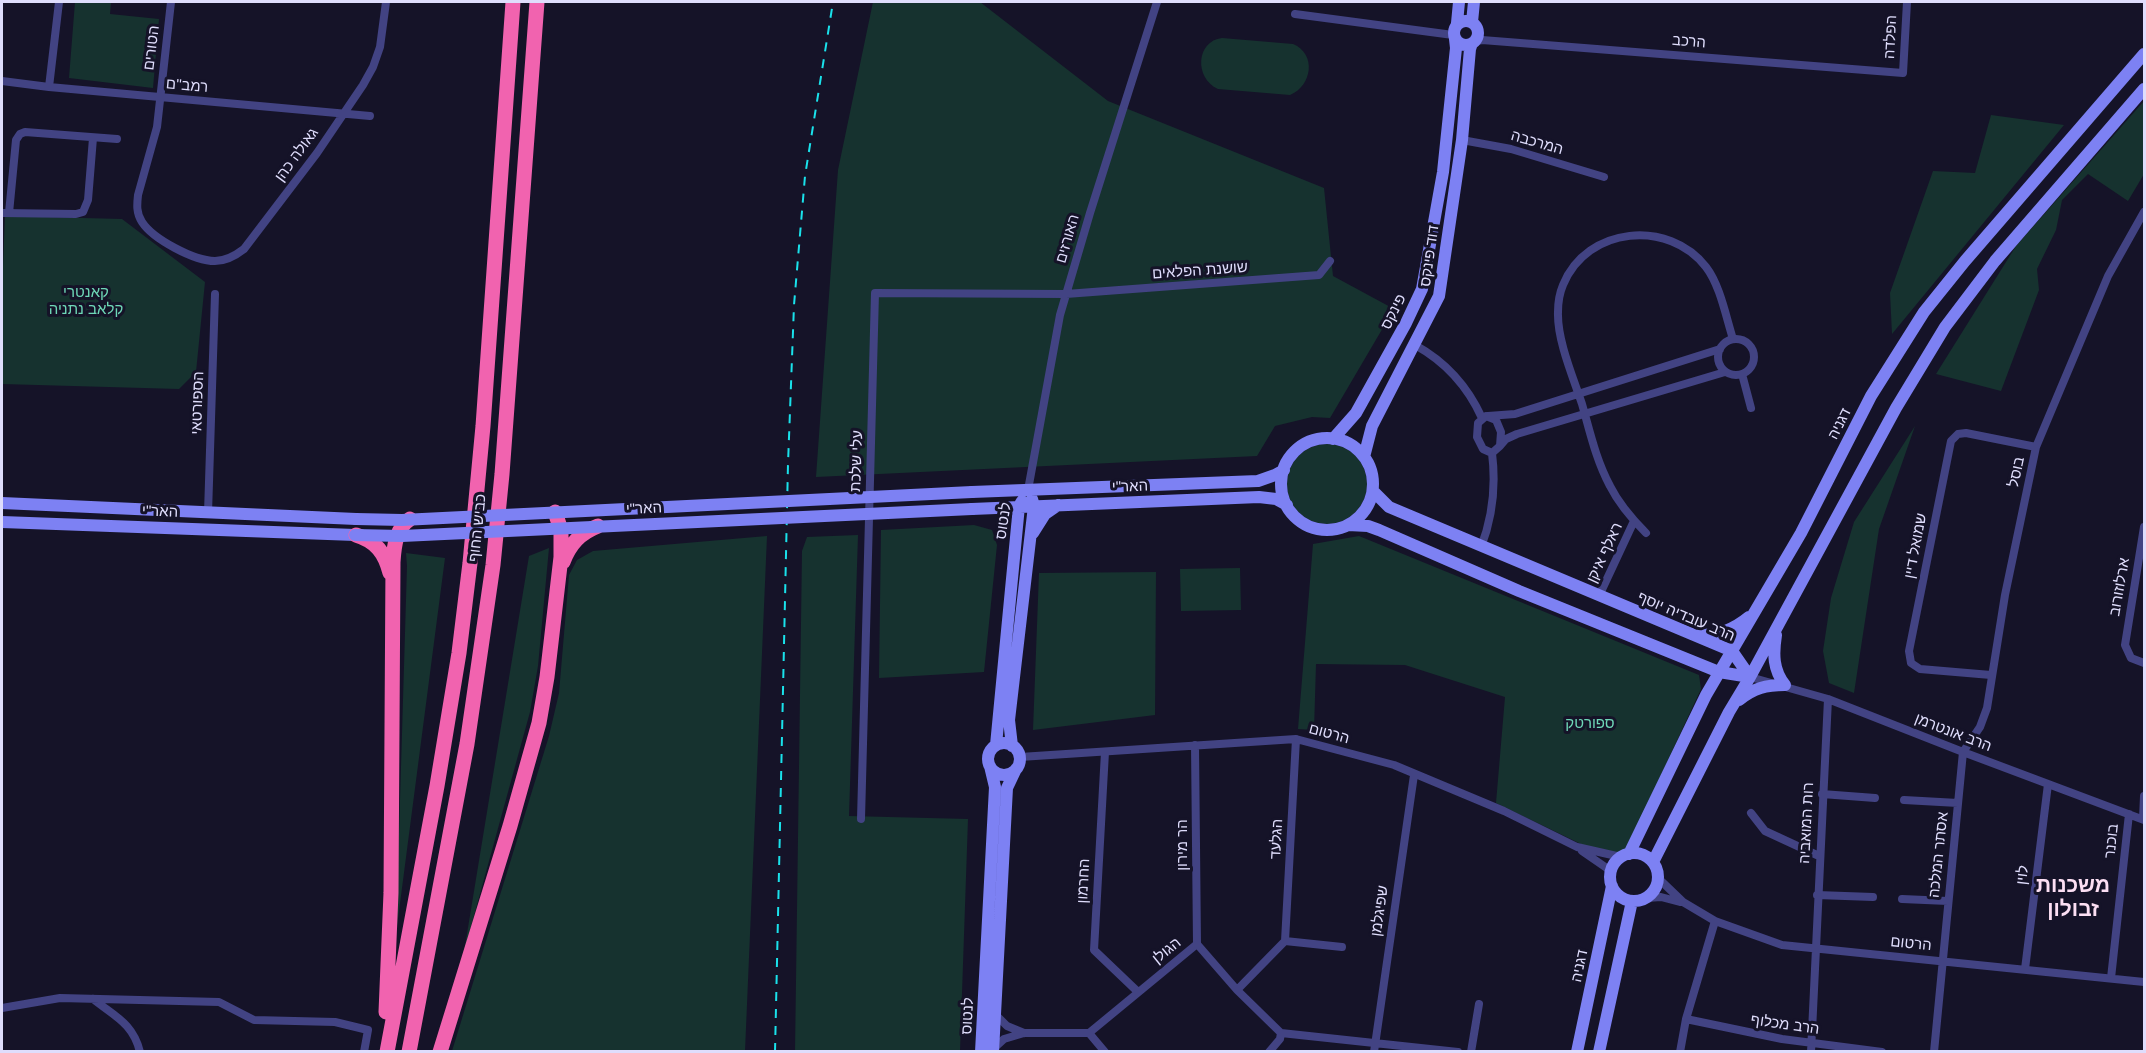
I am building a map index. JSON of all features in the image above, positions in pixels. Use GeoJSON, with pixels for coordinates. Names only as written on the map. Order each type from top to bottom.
{"type":"FeatureCollection","features":[{"type":"Feature","properties":{"kind":"highway","name":"כביש החוף"},"geometry":{"type":"LineString","coordinates":[[385,1052],[439,775],[471,563],[484,415],[513,2]]}},
{"type":"Feature","properties":{"kind":"highway","name":"כביש החוף"},"geometry":{"type":"LineString","coordinates":[[409,1052],[467,744],[493,565],[537,2]]}},
{"type":"Feature","properties":{"kind":"highway"},"geometry":{"type":"LineString","coordinates":[[440,1052],[531,753],[545,693],[562,552],[560,528],[555,512]]}},
{"type":"Feature","properties":{"kind":"highway"},"geometry":{"type":"LineString","coordinates":[[385,1052],[391,910],[394,554],[397,536],[410,519]]}},
{"type":"Feature","properties":{"kind":"highway"},"geometry":{"type":"LineString","coordinates":[[559,574],[564,558],[574,541],[584,532],[598,526]]}},
{"type":"Feature","properties":{"kind":"highway"},"geometry":{"type":"LineString","coordinates":[[356,535],[369,540],[382,553],[393,590]]}},
{"type":"Feature","properties":{"kind":"main road","name":"פינקס"},"geometry":{"type":"LineString","coordinates":[[1333,439],[1356,413],[1422,289],[1443,172],[1459,2]]}},
{"type":"Feature","properties":{"kind":"main road"},"geometry":{"type":"LineString","coordinates":[[1472,22],[1464,20],[1455,32],[1461,44],[1473,43],[1477,38],[1478,31],[1472,22],[1474,2]]}},
{"type":"Feature","properties":{"kind":"main road","name":"דוד פינקס"},"geometry":{"type":"LineString","coordinates":[[1364,457],[1372,426],[1439,296],[1462,140],[1470,49],[1473,43]]}},
{"type":"Feature","properties":{"kind":"main road","name":"דגניה"},"geometry":{"type":"LineString","coordinates":[[1625,855],[1706,695],[1801,533],[1871,396],[1924,312],[1965,261],[2145,54]]}},
{"type":"Feature","properties":{"kind":"main road"},"geometry":{"type":"LineString","coordinates":[[1653,862],[1729,712],[1896,408],[1945,327],[1995,261],[2145,89]]}},
{"type":"Feature","properties":{"kind":"main road"},"geometry":{"type":"LineString","coordinates":[[1348,525],[1364,511],[1372,492],[1371,470],[1364,457],[1348,444],[1333,439],[1313,441],[1300,447],[1284,470],[1282,484],[1287,505],[1300,521],[1328,530],[1348,525],[1368,526],[1470,571],[1719,672],[1750,676]]}},
{"type":"Feature","properties":{"kind":"main road","name":"האר\"י"},"geometry":{"type":"LineString","coordinates":[[2,503],[357,519],[410,519],[1028,489],[1258,481],[1284,470]]}},
{"type":"Feature","properties":{"kind":"main road","name":"לנטוס"},"geometry":{"type":"LineString","coordinates":[[1012,746],[1009,720],[1034,506],[1028,489]]}},
{"type":"Feature","properties":{"kind":"main road","name":"לנטוס"},"geometry":{"type":"LineString","coordinates":[[996,745],[1019,506],[1028,489]]}},
{"type":"Feature","properties":{"kind":"main road","name":"הרב עובדיה יוסף"},"geometry":{"type":"LineString","coordinates":[[1372,492],[1389,507],[1732,651],[1750,676]]}},
{"type":"Feature","properties":{"kind":"main road","name":"האר\"י"},"geometry":{"type":"LineString","coordinates":[[4,524],[397,536],[972,508],[1259,497],[1276,499],[1287,505]]}},
{"type":"Feature","properties":{"kind":"main road"},"geometry":{"type":"LineString","coordinates":[[1030,540],[1040,520],[1050,509],[1058,505]]}},
{"type":"Feature","properties":{"kind":"main road"},"geometry":{"type":"LineString","coordinates":[[986,508],[1005,517],[1014,528],[1016,536]]}},
{"type":"Feature","properties":{"kind":"main road"},"geometry":{"type":"LineString","coordinates":[[1690,634],[1718,634],[1730,631],[1754,613]]}},
{"type":"Feature","properties":{"kind":"main road"},"geometry":{"type":"LineString","coordinates":[[1778,626],[1774,649],[1775,669],[1785,685]]}},
{"type":"Feature","properties":{"kind":"main road"},"geometry":{"type":"LineString","coordinates":[[1697,663],[1707,675],[1706,695]]}},
{"type":"Feature","properties":{"kind":"main road"},"geometry":{"type":"LineString","coordinates":[[1729,712],[1749,692],[1768,685],[1785,685]]}},
{"type":"Feature","properties":{"kind":"main road"},"geometry":{"type":"LineString","coordinates":[[1004,743],[1012,746],[1018,763],[1012,772],[997,773],[990,766],[988,757],[996,745],[1004,743]]}},
{"type":"Feature","properties":{"kind":"main road","name":"לנטוס"},"geometry":{"type":"LineString","coordinates":[[989,1051],[995,1014],[1007,788],[1018,763]]}},
{"type":"Feature","properties":{"kind":"main road","name":"לנטוס"},"geometry":{"type":"LineString","coordinates":[[989,1051],[995,787],[990,766]]}},
{"type":"Feature","properties":{"kind":"main road"},"geometry":{"type":"LineString","coordinates":[[1625,855],[1644,855],[1653,862],[1658,878],[1655,889],[1647,898],[1632,901],[1616,893],[1612,886],[1611,871],[1625,855]]}},
{"type":"Feature","properties":{"kind":"main road","name":"דגניה"},"geometry":{"type":"LineString","coordinates":[[1578,1052],[1612,886]]}},
{"type":"Feature","properties":{"kind":"main road"},"geometry":{"type":"LineString","coordinates":[[1599,1052],[1632,901]]}},
{"type":"Feature","properties":{"kind":"street"},"geometry":{"type":"LineString","coordinates":[[49,87],[59,2]]}},
{"type":"Feature","properties":{"kind":"street","name":"הטורים"},"geometry":{"type":"LineString","coordinates":[[171,2],[157,127],[138,195],[137,207],[142,223],[174,247]]}},
{"type":"Feature","properties":{"kind":"street","name":"גאולה כהן"},"geometry":{"type":"LineString","coordinates":[[174,247],[203,260],[215,261],[236,256],[251,240],[363,85],[377,57],[386,2]]}},
{"type":"Feature","properties":{"kind":"street","name":"האורזים"},"geometry":{"type":"LineString","coordinates":[[1028,489],[1060,315],[1093,202],[1157,2]]}},
{"type":"Feature","properties":{"kind":"street","name":"הפלדה"},"geometry":{"type":"LineString","coordinates":[[1903,73],[1907,2]]}},
{"type":"Feature","properties":{"kind":"street"},"geometry":{"type":"LineString","coordinates":[[1295,14],[1455,32]]}},
{"type":"Feature","properties":{"kind":"street","name":"הרכב"},"geometry":{"type":"LineString","coordinates":[[1473,43],[1482,40],[1903,73]]}},
{"type":"Feature","properties":{"kind":"street","name":"רמב\"ם"},"geometry":{"type":"LineString","coordinates":[[2,81],[370,116]]}},
{"type":"Feature","properties":{"kind":"street"},"geometry":{"type":"LineString","coordinates":[[93,138],[88,200],[83,212],[76,214],[5,213],[16,140],[20,134],[25,132],[117,139]]}},
{"type":"Feature","properties":{"kind":"street","name":"המרכבה"},"geometry":{"type":"LineString","coordinates":[[1462,140],[1511,148],[1604,177]]}},
{"type":"Feature","properties":{"kind":"street","name":"בוסל"},"geometry":{"type":"LineString","coordinates":[[1963,752],[1980,728],[1987,708],[2005,595],[2036,447],[2108,276],[2145,212]]}},
{"type":"Feature","properties":{"kind":"street"},"geometry":{"type":"LineString","coordinates":[[1646,532],[1620,503],[1607,481],[1598,458],[1563,343],[1558,312],[1563,285],[1576,263],[1595,248],[1617,238],[1642,234],[1666,238],[1689,249],[1707,268],[1720,296],[1733,339]]}},
{"type":"Feature","properties":{"kind":"street","name":"שושנת הפלאים"},"geometry":{"type":"LineString","coordinates":[[1066,294],[1319,275],[1330,261]]}},
{"type":"Feature","properties":{"kind":"street","name":"עלי שלכת"},"geometry":{"type":"LineString","coordinates":[[861,819],[875,293],[1066,294]]}},
{"type":"Feature","properties":{"kind":"street","name":"הספורטאי"},"geometry":{"type":"LineString","coordinates":[[208,513],[215,294]]}},
{"type":"Feature","properties":{"kind":"street"},"geometry":{"type":"LineString","coordinates":[[1492,453],[1506,439],[1517,434],[1725,372],[1733,375],[1742,374],[1752,365],[1753,351],[1747,342],[1733,339],[1725,342],[1720,349],[1718,360],[1725,372]]}},
{"type":"Feature","properties":{"kind":"street"},"geometry":{"type":"LineString","coordinates":[[1414,345],[1440,361],[1454,374],[1485,417],[1496,420],[1502,438],[1500,446]]}},
{"type":"Feature","properties":{"kind":"street"},"geometry":{"type":"LineString","coordinates":[[1492,453],[1483,449],[1478,440],[1477,428],[1485,417],[1515,414],[1720,349]]}},
{"type":"Feature","properties":{"kind":"street"},"geometry":{"type":"LineString","coordinates":[[1742,374],[1751,408]]}},
{"type":"Feature","properties":{"kind":"street","name":"שמואל דיין"},"geometry":{"type":"LineString","coordinates":[[1991,675],[1920,669],[1911,663],[1909,651],[1911,639],[1951,441],[1958,434],[1966,433],[2036,447]]}},
{"type":"Feature","properties":{"kind":"street"},"geometry":{"type":"LineString","coordinates":[[1481,547],[1491,513],[1492,453]]}},
{"type":"Feature","properties":{"kind":"street","name":"ראלף איקן"},"geometry":{"type":"LineString","coordinates":[[1599,596],[1634,521]]}},
{"type":"Feature","properties":{"kind":"street","name":"ארלוזורוב"},"geometry":{"type":"LineString","coordinates":[[2145,527],[2125,637],[2127,651],[2131,658],[2145,663]]}},
{"type":"Feature","properties":{"kind":"street","name":"הרב אונטרמן"},"geometry":{"type":"LineString","coordinates":[[1750,676],[1828,699],[2144,819]]}},
{"type":"Feature","properties":{"kind":"street","name":"רות המואביה"},"geometry":{"type":"LineString","coordinates":[[1811,1047],[1828,699]]}},
{"type":"Feature","properties":{"kind":"street","name":"הרטום"},"geometry":{"type":"LineString","coordinates":[[1018,763],[1105,752],[1296,739],[1394,765],[1504,812],[1577,847],[1611,871]]}},
{"type":"Feature","properties":{"kind":"street","name":"הגלעד"},"geometry":{"type":"LineString","coordinates":[[1285,941],[1296,739]]}},
{"type":"Feature","properties":{"kind":"street","name":"הר מירון"},"geometry":{"type":"LineString","coordinates":[[1195,745],[1197,944]]}},
{"type":"Feature","properties":{"kind":"street","name":"החרמון"},"geometry":{"type":"LineString","coordinates":[[1105,752],[1094,950],[1138,992]]}},
{"type":"Feature","properties":{"kind":"street","name":"אסתר המלכה"},"geometry":{"type":"LineString","coordinates":[[1934,1052],[1963,752]]}},
{"type":"Feature","properties":{"kind":"street","name":"שפיגלמן"},"geometry":{"type":"LineString","coordinates":[[1374,1052],[1414,775]]}},
{"type":"Feature","properties":{"kind":"street","name":"לוין"},"geometry":{"type":"LineString","coordinates":[[2025,969],[2048,784]]}},
{"type":"Feature","properties":{"kind":"street"},"geometry":{"type":"LineString","coordinates":[[1822,794],[1875,798]]}},
{"type":"Feature","properties":{"kind":"street"},"geometry":{"type":"LineString","coordinates":[[2144,819],[2145,796]]}},
{"type":"Feature","properties":{"kind":"street"},"geometry":{"type":"LineString","coordinates":[[1904,800],[1958,803]]}},
{"type":"Feature","properties":{"kind":"street"},"geometry":{"type":"LineString","coordinates":[[1751,813],[1765,831],[1819,856]]}},
{"type":"Feature","properties":{"kind":"street","name":"בוכנר"},"geometry":{"type":"LineString","coordinates":[[2111,978],[2129,814]]}},
{"type":"Feature","properties":{"kind":"street","name":"הרטום"},"geometry":{"type":"LineString","coordinates":[[1577,847],[1625,855]]}},
{"type":"Feature","properties":{"kind":"street","name":"הרטום"},"geometry":{"type":"LineString","coordinates":[[1658,878],[1683,902],[1715,921],[1782,945],[2145,982]]}},
{"type":"Feature","properties":{"kind":"street"},"geometry":{"type":"LineString","coordinates":[[1818,895],[1873,897]]}},
{"type":"Feature","properties":{"kind":"street","name":"הרטום"},"geometry":{"type":"LineString","coordinates":[[1647,898],[1661,897],[1683,902]]}},
{"type":"Feature","properties":{"kind":"street"},"geometry":{"type":"LineString","coordinates":[[1902,899],[1948,901]]}},
{"type":"Feature","properties":{"kind":"street"},"geometry":{"type":"LineString","coordinates":[[1680,1052],[1686,1019],[1715,921]]}},
{"type":"Feature","properties":{"kind":"street"},"geometry":{"type":"LineString","coordinates":[[1237,990],[1285,941],[1342,947]]}},
{"type":"Feature","properties":{"kind":"street","name":"הגולן"},"geometry":{"type":"LineString","coordinates":[[1089,1034],[1197,944],[1237,990],[1281,1033]]}},
{"type":"Feature","properties":{"kind":"street"},"geometry":{"type":"LineString","coordinates":[[2,1008],[60,998],[219,1002],[255,1020],[335,1022],[368,1030],[364,1052]]}},
{"type":"Feature","properties":{"kind":"street"},"geometry":{"type":"LineString","coordinates":[[93,999],[122,1019],[129,1027],[140,1052]]}},
{"type":"Feature","properties":{"kind":"street"},"geometry":{"type":"LineString","coordinates":[[1471,1052],[1479,1004]]}},
{"type":"Feature","properties":{"kind":"street"},"geometry":{"type":"LineString","coordinates":[[995,1014],[1007,1026],[1024,1033]]}},
{"type":"Feature","properties":{"kind":"street","name":"הרב מכלוף"},"geometry":{"type":"LineString","coordinates":[[1686,1019],[1811,1047],[1882,1052]]}},
{"type":"Feature","properties":{"kind":"street"},"geometry":{"type":"LineString","coordinates":[[989,1051],[1004,1039],[1024,1033],[1089,1034],[1105,1052]]}},
{"type":"Feature","properties":{"kind":"street"},"geometry":{"type":"LineString","coordinates":[[1269,1052],[1280,1039],[1281,1033],[1458,1052]]}},
{"type":"Feature","properties":{"kind":"green space"},"geometry":{"type":"Polygon","coordinates":[[[75,2],[111,2],[110,14],[159,19],[153,88],[69,78],[75,2]]]}},
{"type":"Feature","properties":{"kind":"green space"},"geometry":{"type":"Polygon","coordinates":[[[873,2],[980,2],[1108,101],[1324,188],[1333,276],[1394,309],[1330,418],[1312,417],[1275,426],[1257,456],[816,477],[838,170],[873,2]]]}},
{"type":"Feature","properties":{"kind":"green space"},"geometry":{"type":"Polygon","coordinates":[[[1222,38],[1293,44],[1306,55],[1309,70],[1307,78],[1297,91],[1290,95],[1218,89],[1205,77],[1201,60],[1207,46],[1222,38]]]}},
{"type":"Feature","properties":{"kind":"green space"},"geometry":{"type":"Polygon","coordinates":[[[2144,101],[2144,174],[2128,201],[2088,174],[2062,200],[2056,230],[2037,269],[2039,290],[2001,391],[1936,374],[2016,246],[2144,101]]]}},
{"type":"Feature","properties":{"kind":"green space"},"geometry":{"type":"Polygon","coordinates":[[[1991,115],[2064,125],[1892,334],[1890,293],[1933,171],[1975,173],[1991,115]]]}},
{"type":"Feature","properties":{"kind":"green space","name":"קאנטרי קלאב נתניה"},"geometry":{"type":"Polygon","coordinates":[[[5,216],[122,219],[205,282],[196,372],[179,389],[2,384],[5,216]]]}},
{"type":"Feature","properties":{"kind":"green space"},"geometry":{"type":"Polygon","coordinates":[[[1915,426],[1879,529],[1854,693],[1829,683],[1823,651],[1831,598],[1854,522],[1915,426]]]}},
{"type":"Feature","properties":{"kind":"green space"},"geometry":{"type":"Polygon","coordinates":[[[1319,444],[1335,444],[1356,455],[1367,476],[1367,492],[1356,513],[1335,524],[1319,524],[1305,518],[1293,506],[1287,492],[1287,476],[1293,462],[1305,450],[1319,444]]]}},
{"type":"Feature","properties":{"kind":"green space"},"geometry":{"type":"Polygon","coordinates":[[[974,525],[992,530],[997,545],[984,672],[879,678],[881,530],[974,525]]]}},
{"type":"Feature","properties":{"kind":"green space"},"geometry":{"type":"Polygon","coordinates":[[[858,535],[849,816],[968,819],[960,1051],[795,1052],[802,551],[807,537],[858,535]]]}},
{"type":"Feature","properties":{"kind":"green space"},"geometry":{"type":"Polygon","coordinates":[[[767,536],[745,1051],[452,1051],[549,736],[559,693],[569,575],[577,560],[593,551],[767,536]]]}},
{"type":"Feature","properties":{"kind":"green space","name":"ספורטק"},"geometry":{"type":"Polygon","coordinates":[[[1359,536],[1699,675],[1701,689],[1627,848],[1608,857],[1496,803],[1505,697],[1405,665],[1316,664],[1314,730],[1298,729],[1313,544],[1359,536]]]}},
{"type":"Feature","properties":{"kind":"green space"},"geometry":{"type":"Polygon","coordinates":[[[549,548],[538,666],[530,712],[464,952],[529,556],[549,548]]]}},
{"type":"Feature","properties":{"kind":"green space"},"geometry":{"type":"Polygon","coordinates":[[[406,553],[445,558],[396,934],[407,566],[406,553]]]}},
{"type":"Feature","properties":{"kind":"green space"},"geometry":{"type":"Polygon","coordinates":[[[1240,568],[1241,610],[1181,611],[1180,569],[1240,568]]]}},
{"type":"Feature","properties":{"kind":"green space"},"geometry":{"type":"Polygon","coordinates":[[[1156,572],[1155,715],[1033,730],[1039,573],[1156,572]]]}},
{"type":"Feature","properties":{"kind":"railway"},"geometry":{"type":"LineString","coordinates":[[775,1052],[788,464],[794,305],[805,176],[833,2]]}},
{"type":"Feature","properties":{"kind":"district","name":"משכנות זבולון"},"geometry":{"type":"Point","coordinates":[2073,898]}}]}
